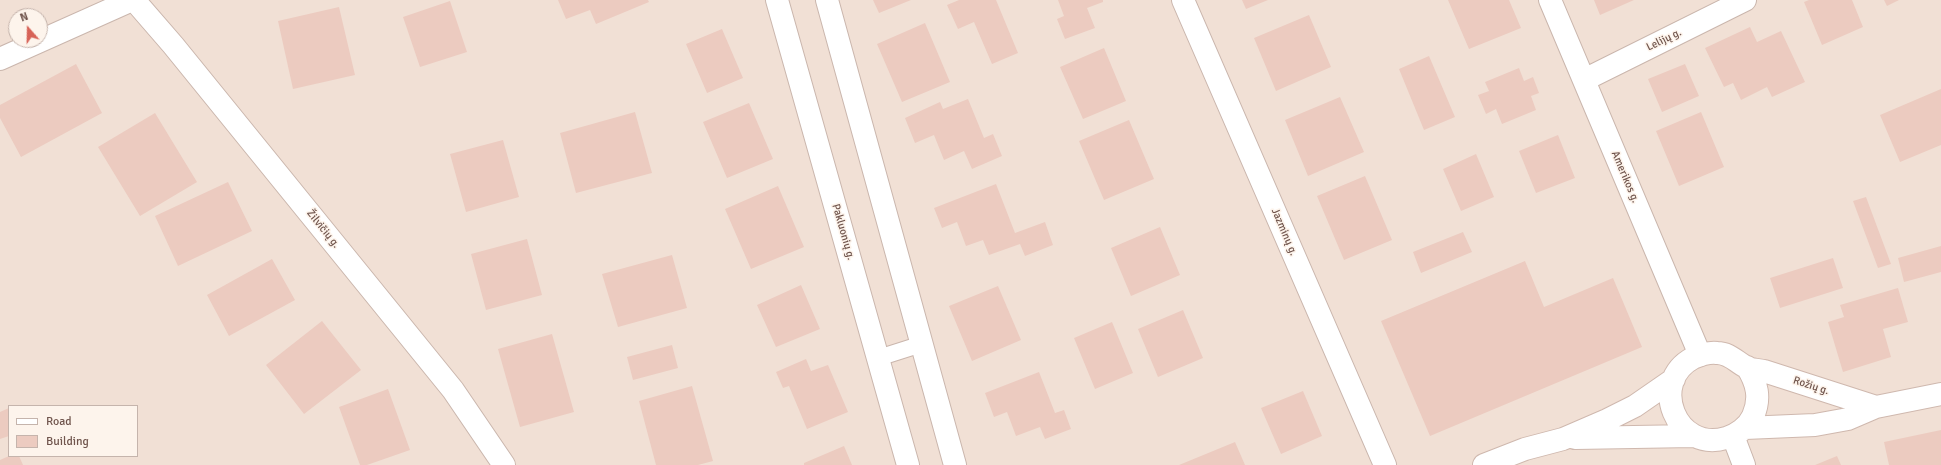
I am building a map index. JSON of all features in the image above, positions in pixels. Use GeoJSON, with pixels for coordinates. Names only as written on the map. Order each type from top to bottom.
{"type":"FeatureCollection","features":[{"type":"Feature","properties":{"kind":"street"},"geometry":{"type":"LineString","coordinates":[[0,59],[133,0]]}},
{"type":"Feature","properties":{"kind":"street","name":"Žilvičių g."},"geometry":{"type":"LineString","coordinates":[[133,0],[173,45],[454,390],[504,465]]}},
{"type":"Feature","properties":{"kind":"street","name":"Pakluonių g."},"geometry":{"type":"LineString","coordinates":[[777,0],[908,465]]}},
{"type":"Feature","properties":{"kind":"street"},"geometry":{"type":"LineString","coordinates":[[827,0],[956,465]]}},
{"type":"Feature","properties":{"kind":"street","name":"Jazminų g."},"geometry":{"type":"LineString","coordinates":[[1183,0],[1385,465]]}},
{"type":"Feature","properties":{"kind":"street","name":"Amerikos g."},"geometry":{"type":"LineString","coordinates":[[1550,0],[1700,355]]}},
{"type":"Feature","properties":{"kind":"street","name":"Lelijų g."},"geometry":{"type":"LineString","coordinates":[[1584,80],[1745,0]]}},
{"type":"Feature","properties":{"kind":"street"},"geometry":{"type":"LineString","coordinates":[[1484,465],[1525,449],[1563,439],[1635,406],[1656,393],[1674,379],[1684,365],[1700,355],[1717,353],[1733,357],[1747,368],[1754,378],[1757,398],[1753,418],[1739,432],[1720,440],[1706,440],[1693,436],[1563,439]]}},
{"type":"Feature","properties":{"kind":"street","name":"Rožių g."},"geometry":{"type":"LineString","coordinates":[[1747,368],[1764,371],[1876,407]]}},
{"type":"Feature","properties":{"kind":"street"},"geometry":{"type":"LineString","coordinates":[[1674,379],[1670,392],[1671,405],[1675,417],[1683,428],[1693,436]]}},
{"type":"Feature","properties":{"kind":"street","name":"Rožių g."},"geometry":{"type":"LineString","coordinates":[[1739,432],[1815,425],[1848,419],[1876,407],[1941,394]]}},
{"type":"Feature","properties":{"kind":"street"},"geometry":{"type":"LineString","coordinates":[[1739,432],[1744,465]]}},
{"type":"Feature","properties":{"kind":"lane"},"geometry":{"type":"LineString","coordinates":[[878,358],[922,344]]}},
{"type":"Feature","properties":{"kind":"shaded area"},"geometry":{"type":"Polygon","coordinates":[[[0,0],[1941,0],[1941,465],[0,465],[0,0]]]}},
{"type":"Feature","properties":{"kind":"building"},"geometry":{"type":"Polygon","coordinates":[[[558,0],[648,0],[649,2],[596,24],[590,10],[566,19],[558,0]]]}},
{"type":"Feature","properties":{"kind":"building"},"geometry":{"type":"Polygon","coordinates":[[[873,0],[911,0],[879,13],[873,0]]]}},
{"type":"Feature","properties":{"kind":"building"},"geometry":{"type":"Polygon","coordinates":[[[959,0],[996,0],[1018,53],[992,64],[974,22],[958,29],[947,5],[959,0]]]}},
{"type":"Feature","properties":{"kind":"building"},"geometry":{"type":"Polygon","coordinates":[[[1058,0],[1103,0],[1103,2],[1087,8],[1095,28],[1065,39],[1057,19],[1064,16],[1058,0]]]}},
{"type":"Feature","properties":{"kind":"building"},"geometry":{"type":"Polygon","coordinates":[[[1242,0],[1268,0],[1246,9],[1242,0]]]}},
{"type":"Feature","properties":{"kind":"building"},"geometry":{"type":"Polygon","coordinates":[[[1448,0],[1509,0],[1521,28],[1469,49],[1448,0]]]}},
{"type":"Feature","properties":{"kind":"building"},"geometry":{"type":"Polygon","coordinates":[[[1594,0],[1634,0],[1600,15],[1594,0]]]}},
{"type":"Feature","properties":{"kind":"building"},"geometry":{"type":"Polygon","coordinates":[[[1809,0],[1852,0],[1863,27],[1822,45],[1804,2],[1809,0]]]}},
{"type":"Feature","properties":{"kind":"building"},"geometry":{"type":"Polygon","coordinates":[[[1884,0],[1899,0],[1887,6],[1884,0]]]}},
{"type":"Feature","properties":{"kind":"building"},"geometry":{"type":"Polygon","coordinates":[[[450,1],[467,52],[420,67],[403,17],[450,1]]]}},
{"type":"Feature","properties":{"kind":"building"},"geometry":{"type":"Polygon","coordinates":[[[339,7],[355,75],[293,89],[278,21],[339,7]]]}},
{"type":"Feature","properties":{"kind":"building"},"geometry":{"type":"Polygon","coordinates":[[[1309,15],[1331,67],[1276,91],[1254,38],[1309,15]]]}},
{"type":"Feature","properties":{"kind":"building"},"geometry":{"type":"Polygon","coordinates":[[[925,23],[950,82],[902,102],[877,44],[925,23]]]}},
{"type":"Feature","properties":{"kind":"building"},"geometry":{"type":"Polygon","coordinates":[[[1750,27],[1757,42],[1781,31],[1805,82],[1772,97],[1767,87],[1741,100],[1733,83],[1724,87],[1705,48],[1750,27]]]}},
{"type":"Feature","properties":{"kind":"building"},"geometry":{"type":"Polygon","coordinates":[[[722,29],[743,78],[707,93],[686,44],[722,29]]]}},
{"type":"Feature","properties":{"kind":"building"},"geometry":{"type":"Polygon","coordinates":[[[1104,48],[1126,101],[1083,119],[1060,67],[1104,48]]]}},
{"type":"Feature","properties":{"kind":"building"},"geometry":{"type":"Polygon","coordinates":[[[1429,56],[1455,117],[1424,130],[1399,69],[1429,56]]]}},
{"type":"Feature","properties":{"kind":"building"},"geometry":{"type":"Polygon","coordinates":[[[76,64],[102,113],[21,157],[0,118],[0,105],[76,64]]]}},
{"type":"Feature","properties":{"kind":"building"},"geometry":{"type":"Polygon","coordinates":[[[1685,64],[1699,96],[1662,112],[1648,79],[1685,64]]]}},
{"type":"Feature","properties":{"kind":"building"},"geometry":{"type":"Polygon","coordinates":[[[1519,68],[1524,81],[1533,77],[1539,93],[1531,96],[1536,110],[1502,124],[1496,109],[1486,114],[1478,95],[1489,91],[1485,82],[1519,68]]]}},
{"type":"Feature","properties":{"kind":"building"},"geometry":{"type":"Polygon","coordinates":[[[1941,89],[1941,145],[1900,162],[1880,115],[1941,89]]]}},
{"type":"Feature","properties":{"kind":"building"},"geometry":{"type":"Polygon","coordinates":[[[1340,97],[1364,152],[1308,176],[1285,120],[1340,97]]]}},
{"type":"Feature","properties":{"kind":"building"},"geometry":{"type":"Polygon","coordinates":[[[968,99],[984,138],[993,134],[1002,156],[972,169],[964,151],[944,160],[934,135],[915,143],[905,118],[940,102],[943,109],[968,99]]]}},
{"type":"Feature","properties":{"kind":"building"},"geometry":{"type":"Polygon","coordinates":[[[749,103],[773,159],[727,178],[703,122],[749,103]]]}},
{"type":"Feature","properties":{"kind":"building"},"geometry":{"type":"Polygon","coordinates":[[[635,112],[652,173],[576,193],[560,133],[635,112]]]}},
{"type":"Feature","properties":{"kind":"building"},"geometry":{"type":"Polygon","coordinates":[[[1701,112],[1724,167],[1679,186],[1656,131],[1701,112]]]}},
{"type":"Feature","properties":{"kind":"building"},"geometry":{"type":"Polygon","coordinates":[[[155,113],[197,182],[140,216],[98,147],[155,113]]]}},
{"type":"Feature","properties":{"kind":"building"},"geometry":{"type":"Polygon","coordinates":[[[1129,120],[1154,179],[1104,200],[1079,141],[1129,120]]]}},
{"type":"Feature","properties":{"kind":"building"},"geometry":{"type":"Polygon","coordinates":[[[1558,135],[1575,178],[1536,193],[1519,151],[1558,135]]]}},
{"type":"Feature","properties":{"kind":"building"},"geometry":{"type":"Polygon","coordinates":[[[503,140],[519,197],[466,212],[450,154],[503,140]]]}},
{"type":"Feature","properties":{"kind":"building"},"geometry":{"type":"Polygon","coordinates":[[[1476,154],[1494,197],[1461,211],[1443,169],[1476,154]]]}},
{"type":"Feature","properties":{"kind":"building"},"geometry":{"type":"Polygon","coordinates":[[[1365,176],[1392,240],[1344,260],[1317,196],[1365,176]]]}},
{"type":"Feature","properties":{"kind":"building"},"geometry":{"type":"Polygon","coordinates":[[[228,182],[252,231],[178,266],[155,216],[228,182]]]}},
{"type":"Feature","properties":{"kind":"building"},"geometry":{"type":"Polygon","coordinates":[[[996,184],[1015,233],[1045,222],[1053,245],[1025,256],[1020,244],[989,255],[983,240],[966,246],[957,222],[942,228],[934,208],[996,184]]]}},
{"type":"Feature","properties":{"kind":"building"},"geometry":{"type":"Polygon","coordinates":[[[778,186],[804,247],[751,269],[725,209],[778,186]]]}},
{"type":"Feature","properties":{"kind":"building"},"geometry":{"type":"Polygon","coordinates":[[[1866,197],[1891,264],[1878,268],[1853,201],[1866,197]]]}},
{"type":"Feature","properties":{"kind":"building"},"geometry":{"type":"Polygon","coordinates":[[[1160,227],[1180,275],[1131,296],[1111,248],[1160,227]]]}},
{"type":"Feature","properties":{"kind":"building"},"geometry":{"type":"Polygon","coordinates":[[[1463,232],[1472,252],[1421,273],[1413,252],[1463,232]]]}},
{"type":"Feature","properties":{"kind":"building"},"geometry":{"type":"Polygon","coordinates":[[[527,239],[542,295],[486,310],[471,254],[527,239]]]}},
{"type":"Feature","properties":{"kind":"building"},"geometry":{"type":"Polygon","coordinates":[[[1941,246],[1941,272],[1904,282],[1898,258],[1941,246]]]}},
{"type":"Feature","properties":{"kind":"building"},"geometry":{"type":"Polygon","coordinates":[[[672,255],[687,308],[618,327],[602,274],[672,255]]]}},
{"type":"Feature","properties":{"kind":"building"},"geometry":{"type":"Polygon","coordinates":[[[1833,258],[1843,288],[1780,308],[1770,278],[1833,258]]]}},
{"type":"Feature","properties":{"kind":"building"},"geometry":{"type":"Polygon","coordinates":[[[272,259],[295,300],[229,336],[207,295],[272,259]]]}},
{"type":"Feature","properties":{"kind":"building"},"geometry":{"type":"Polygon","coordinates":[[[1525,261],[1544,307],[1613,278],[1642,347],[1430,436],[1381,321],[1525,261]]]}},
{"type":"Feature","properties":{"kind":"building"},"geometry":{"type":"Polygon","coordinates":[[[801,285],[820,329],[776,347],[757,305],[801,285]]]}},
{"type":"Feature","properties":{"kind":"building"},"geometry":{"type":"Polygon","coordinates":[[[998,286],[1021,340],[972,361],[949,306],[998,286]]]}},
{"type":"Feature","properties":{"kind":"building"},"geometry":{"type":"Polygon","coordinates":[[[1898,288],[1908,322],[1883,329],[1891,357],[1843,372],[1828,322],[1844,317],[1840,305],[1898,288]]]}},
{"type":"Feature","properties":{"kind":"building"},"geometry":{"type":"Polygon","coordinates":[[[1183,310],[1203,358],[1158,377],[1138,329],[1183,310]]]}},
{"type":"Feature","properties":{"kind":"building"},"geometry":{"type":"Polygon","coordinates":[[[322,321],[361,370],[304,414],[266,365],[322,321]]]}},
{"type":"Feature","properties":{"kind":"building"},"geometry":{"type":"Polygon","coordinates":[[[1112,322],[1133,373],[1095,389],[1074,338],[1112,322]]]}},
{"type":"Feature","properties":{"kind":"building"},"geometry":{"type":"Polygon","coordinates":[[[552,334],[574,412],[520,427],[498,349],[552,334]]]}},
{"type":"Feature","properties":{"kind":"building"},"geometry":{"type":"Polygon","coordinates":[[[672,345],[678,368],[633,380],[627,357],[672,345]]]}},
{"type":"Feature","properties":{"kind":"building"},"geometry":{"type":"Polygon","coordinates":[[[806,359],[811,371],[828,365],[848,412],[807,429],[789,386],[783,388],[776,372],[806,359]]]}},
{"type":"Feature","properties":{"kind":"building"},"geometry":{"type":"Polygon","coordinates":[[[1039,372],[1055,413],[1064,410],[1071,429],[1045,439],[1040,427],[1016,436],[1007,412],[994,417],[985,393],[1039,372]]]}},
{"type":"Feature","properties":{"kind":"building"},"geometry":{"type":"Polygon","coordinates":[[[692,386],[713,461],[698,465],[656,465],[639,401],[692,386]]]}},
{"type":"Feature","properties":{"kind":"building"},"geometry":{"type":"Polygon","coordinates":[[[388,389],[410,450],[367,465],[360,465],[339,407],[388,389]]]}},
{"type":"Feature","properties":{"kind":"building"},"geometry":{"type":"Polygon","coordinates":[[[1303,391],[1322,436],[1281,454],[1261,408],[1303,391]]]}},
{"type":"Feature","properties":{"kind":"building"},"geometry":{"type":"Polygon","coordinates":[[[8,408],[8,436],[0,439],[0,412],[8,408]]]}},
{"type":"Feature","properties":{"kind":"building"},"geometry":{"type":"Polygon","coordinates":[[[1941,430],[1941,465],[1889,465],[1884,442],[1941,430]]]}},
{"type":"Feature","properties":{"kind":"building"},"geometry":{"type":"Polygon","coordinates":[[[1235,442],[1245,465],[1179,465],[1235,442]]]}},
{"type":"Feature","properties":{"kind":"building"},"geometry":{"type":"Polygon","coordinates":[[[844,446],[852,465],[804,465],[804,463],[844,446]]]}},
{"type":"Feature","properties":{"kind":"building"},"geometry":{"type":"Polygon","coordinates":[[[8,456],[19,457],[23,465],[0,465],[0,460],[8,456]]]}},
{"type":"Feature","properties":{"kind":"building"},"geometry":{"type":"Polygon","coordinates":[[[1837,456],[1841,465],[1815,465],[1837,456]]]}}]}
